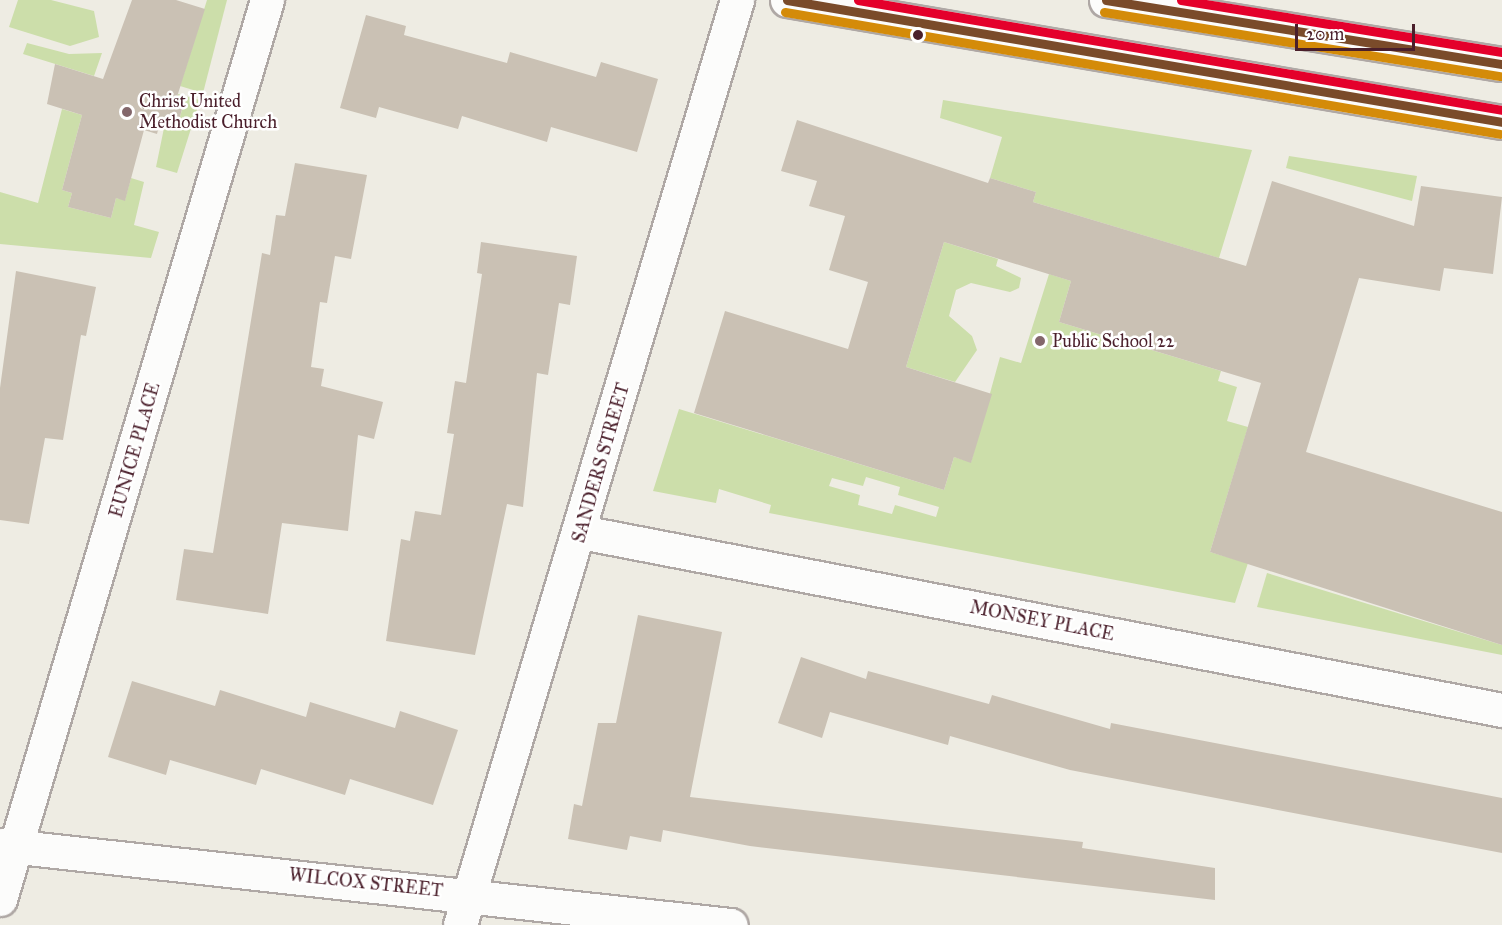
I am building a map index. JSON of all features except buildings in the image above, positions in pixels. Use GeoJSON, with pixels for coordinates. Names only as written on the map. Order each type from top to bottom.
{"type":"FeatureCollection","features":[{"type":"Feature","properties":{"kind":"street","name":"EUNICE PLACE"},"geometry":{"type":"LineString","coordinates":[[0,899],[9,845],[267,0]]}},
{"type":"Feature","properties":{"kind":"street","name":"SANDERS STREET"},"geometry":{"type":"LineString","coordinates":[[465,910],[582,532],[737,0]]}},
{"type":"Feature","properties":{"kind":"street"},"geometry":{"type":"LineString","coordinates":[[787,0],[1502,122]]}},
{"type":"Feature","properties":{"kind":"street"},"geometry":{"type":"LineString","coordinates":[[1106,0],[1502,64]]}},
{"type":"Feature","properties":{"kind":"street","name":"MONSEY PLACE"},"geometry":{"type":"LineString","coordinates":[[582,532],[1502,710]]}},
{"type":"Feature","properties":{"kind":"street","name":"WILCOX STREET"},"geometry":{"type":"LineString","coordinates":[[9,845],[465,910],[731,925]]}},
{"type":"Feature","properties":{"kind":"green space"},"geometry":{"type":"Polygon","coordinates":[[[18,0],[51,0],[94,11],[99,37],[70,46],[9,27],[18,0]]]}},
{"type":"Feature","properties":{"kind":"green space"},"geometry":{"type":"Polygon","coordinates":[[[207,0],[227,0],[203,93],[180,86],[207,0]]]}},
{"type":"Feature","properties":{"kind":"green space"},"geometry":{"type":"Polygon","coordinates":[[[27,43],[69,54],[102,53],[94,76],[23,54],[27,43]]]}},
{"type":"Feature","properties":{"kind":"green space"},"geometry":{"type":"Polygon","coordinates":[[[178,94],[200,100],[177,173],[156,167],[164,128],[176,130],[184,103],[176,100],[178,94]]]}},
{"type":"Feature","properties":{"kind":"green space"},"geometry":{"type":"Polygon","coordinates":[[[943,100],[1252,150],[1219,258],[1033,202],[1036,192],[990,178],[1002,137],[940,118],[943,100]]]}},
{"type":"Feature","properties":{"kind":"green space"},"geometry":{"type":"Polygon","coordinates":[[[62,109],[82,115],[62,190],[72,193],[68,207],[111,218],[116,198],[125,200],[131,178],[144,182],[134,225],[159,232],[151,258],[0,244],[0,192],[38,203],[62,109]]]}},
{"type":"Feature","properties":{"kind":"green space"},"geometry":{"type":"Polygon","coordinates":[[[1289,156],[1417,176],[1412,201],[1286,168],[1289,156]]]}},
{"type":"Feature","properties":{"kind":"green space"},"geometry":{"type":"Polygon","coordinates":[[[944,242],[998,259],[996,266],[1021,278],[1019,288],[1010,292],[971,283],[956,290],[949,316],[972,336],[977,350],[955,382],[906,367],[944,242]]]}},
{"type":"Feature","properties":{"kind":"green space"},"geometry":{"type":"Polygon","coordinates":[[[1049,274],[1071,281],[1059,322],[1221,371],[1218,381],[1237,387],[1227,421],[1248,427],[1210,552],[1248,563],[1235,603],[769,513],[771,505],[719,489],[716,503],[653,491],[679,409],[944,490],[954,457],[971,462],[1000,357],[1021,363],[1049,274]],[[866,477],[863,486],[832,478],[829,486],[860,495],[858,505],[892,514],[895,505],[936,517],[939,507],[898,495],[900,487],[866,477]]]}},
{"type":"Feature","properties":{"kind":"green space"},"geometry":{"type":"Polygon","coordinates":[[[1267,573],[1502,645],[1502,655],[1257,607],[1267,573]]]}},
{"type":"Feature","properties":{"kind":"transit line"},"geometry":{"type":"LineString","coordinates":[[787,0],[1502,122]]}},
{"type":"Feature","properties":{"kind":"transit line"},"geometry":{"type":"LineString","coordinates":[[858,0],[1502,110]]}},
{"type":"Feature","properties":{"kind":"transit line"},"geometry":{"type":"LineString","coordinates":[[1106,0],[1502,64]]}},
{"type":"Feature","properties":{"kind":"transit line"},"geometry":{"type":"LineString","coordinates":[[1181,0],[1502,52]]}},
{"type":"Feature","properties":{"kind":"transit line"},"geometry":{"type":"LineString","coordinates":[[785,12],[1500,134]]}},
{"type":"Feature","properties":{"kind":"transit line"},"geometry":{"type":"LineString","coordinates":[[1104,12],[1500,76]]}},
{"type":"Feature","properties":{"kind":"place","name":"Christ United Methodist Church"},"geometry":{"type":"Point","coordinates":[127,112]}},
{"type":"Feature","properties":{"kind":"place","name":"Public School 22"},"geometry":{"type":"Point","coordinates":[1040,341]}}]}
